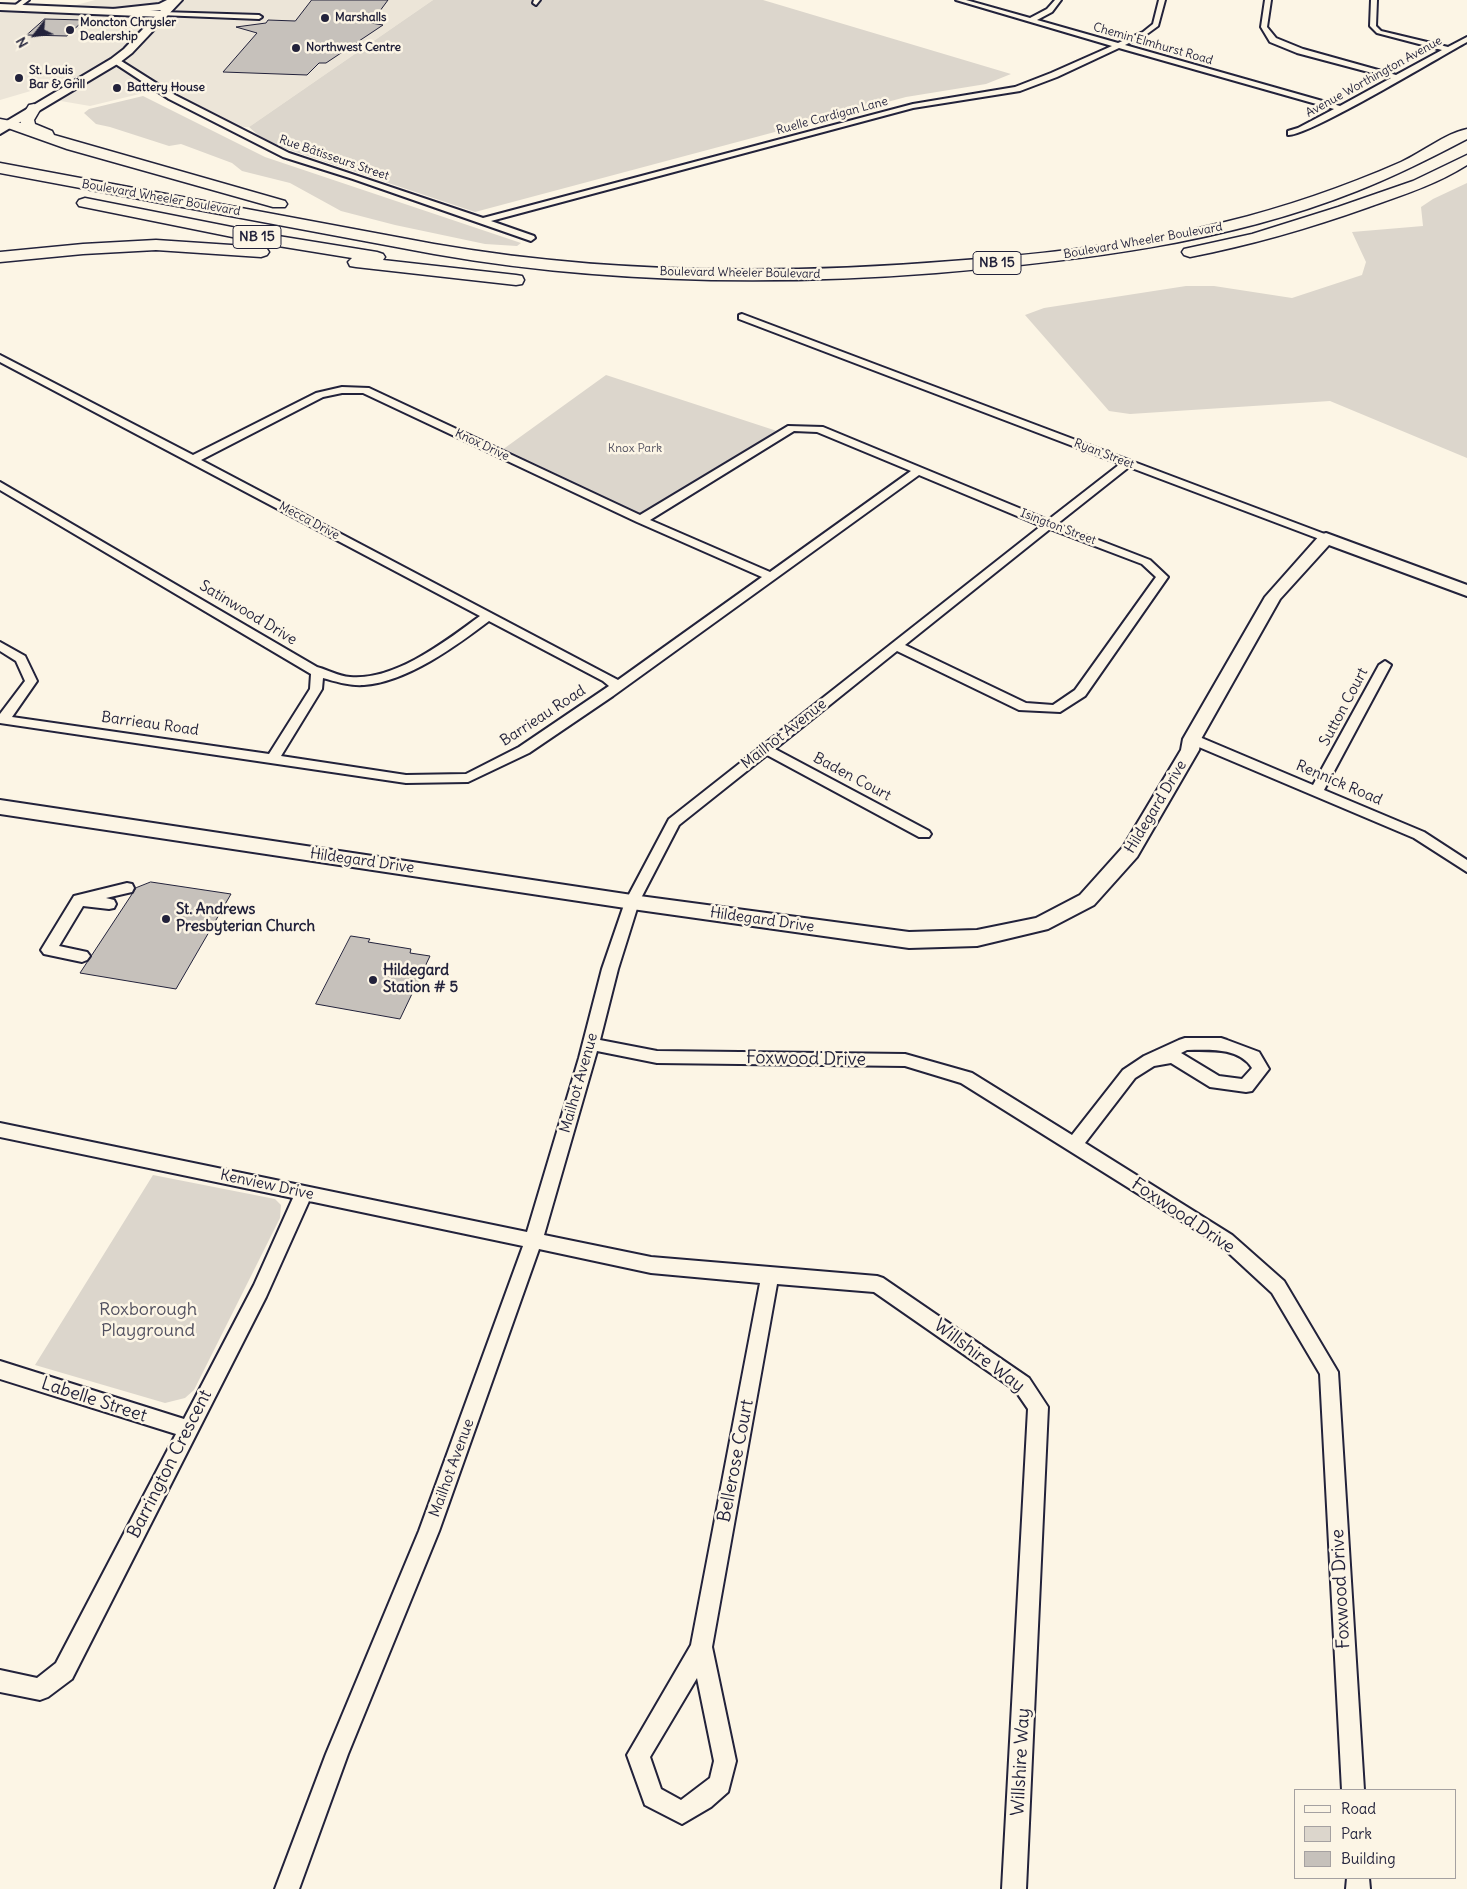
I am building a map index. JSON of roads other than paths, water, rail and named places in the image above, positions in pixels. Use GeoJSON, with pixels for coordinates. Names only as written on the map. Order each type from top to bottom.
{"type":"FeatureCollection","features":[{"type":"Feature","properties":{"kind":"highway"},"geometry":{"type":"LineString","coordinates":[[34,108],[27,120],[30,128],[93,151]]}},
{"type":"Feature","properties":{"kind":"highway"},"geometry":{"type":"LineString","coordinates":[[3,126],[381,234],[506,260]]}},
{"type":"Feature","properties":{"kind":"highway","name":"Boulevard Wheeler Boulevard"},"geometry":{"type":"LineString","coordinates":[[0,168],[506,260],[641,272],[741,275],[838,274],[1027,260],[1111,249],[1188,235],[1293,209],[1401,169],[1467,133]]}},
{"type":"Feature","properties":{"kind":"highway","name":"Boulevard Wheeler Boulevard"},"geometry":{"type":"LineString","coordinates":[[1178,254],[1235,244],[1302,226],[1416,186],[1467,159]]}},
{"type":"Feature","properties":{"kind":"highway","name":"Boulevard Wheeler Boulevard"},"geometry":{"type":"LineString","coordinates":[[68,200],[272,240],[516,280],[535,281]]}},
{"type":"Feature","properties":{"kind":"highway"},"geometry":{"type":"LineString","coordinates":[[0,257],[83,248],[156,245],[284,254],[516,280]]}},
{"type":"Feature","properties":{"kind":"highway","name":"Boulevard Wheeler Boulevard"},"geometry":{"type":"LineString","coordinates":[[1023,276],[1072,270]]}},
{"type":"Feature","properties":{"kind":"main road"},"geometry":{"type":"LineString","coordinates":[[117,11],[161,7],[176,0]]}},
{"type":"Feature","properties":{"kind":"main road"},"geometry":{"type":"LineString","coordinates":[[3,126],[115,61],[176,0]]}},
{"type":"Feature","properties":{"kind":"main road"},"geometry":{"type":"LineString","coordinates":[[117,11],[143,17],[147,21],[149,28]]}},
{"type":"Feature","properties":{"kind":"street"},"geometry":{"type":"LineString","coordinates":[[15,8],[26,0]]}},
{"type":"Feature","properties":{"kind":"street","name":"Chemin Elmhurst Road"},"geometry":{"type":"LineString","coordinates":[[959,0],[1341,109]]}},
{"type":"Feature","properties":{"kind":"street"},"geometry":{"type":"LineString","coordinates":[[1030,21],[1046,14],[1056,5],[1058,0]]}},
{"type":"Feature","properties":{"kind":"street","name":"Ruelle Cardigan Lane"},"geometry":{"type":"LineString","coordinates":[[482,221],[913,106],[1017,89],[1054,75],[1145,33],[1156,25],[1162,0]]}},
{"type":"Feature","properties":{"kind":"street"},"geometry":{"type":"LineString","coordinates":[[1268,0],[1264,27],[1273,40],[1300,52],[1398,78]]}},
{"type":"Feature","properties":{"kind":"street"},"geometry":{"type":"LineString","coordinates":[[1374,0],[1373,26],[1379,32],[1448,50]]}},
{"type":"Feature","properties":{"kind":"street"},"geometry":{"type":"LineString","coordinates":[[0,7],[259,17]]}},
{"type":"Feature","properties":{"kind":"street","name":"Avenue Worthington Avenue"},"geometry":{"type":"LineString","coordinates":[[1291,133],[1301,130],[1341,109],[1467,39]]}},
{"type":"Feature","properties":{"kind":"street","name":"Rue Bâtisseurs Street"},"geometry":{"type":"LineString","coordinates":[[115,61],[172,97],[286,155],[356,177],[531,238]]}},
{"type":"Feature","properties":{"kind":"street","name":"Ryan Street"},"geometry":{"type":"LineString","coordinates":[[742,317],[1467,591]]}},
{"type":"Feature","properties":{"kind":"street","name":"Mecca Drive"},"geometry":{"type":"LineString","coordinates":[[0,358],[607,678],[616,686]]}},
{"type":"Feature","properties":{"kind":"street","name":"Knox Drive"},"geometry":{"type":"LineString","coordinates":[[194,459],[320,396],[342,390],[365,390],[641,520],[770,576]]}},
{"type":"Feature","properties":{"kind":"street","name":"Isington Street"},"geometry":{"type":"LineString","coordinates":[[641,520],[792,428],[819,429],[918,471],[1146,562],[1162,577],[1080,693],[1055,709],[1024,707],[896,646]]}},
{"type":"Feature","properties":{"kind":"street","name":"Mailhot Avenue"},"geometry":{"type":"LineString","coordinates":[[287,1889],[337,1754],[429,1531],[534,1241],[610,969],[632,902],[674,822],[1127,463]]}},
{"type":"Feature","properties":{"kind":"street","name":"Barrieau Road"},"geometry":{"type":"LineString","coordinates":[[2,719],[406,779],[468,778],[524,750],[918,471]]}},
{"type":"Feature","properties":{"kind":"street","name":"Satinwood Drive"},"geometry":{"type":"LineString","coordinates":[[0,485],[317,672],[351,681],[382,678],[440,651],[488,616]]}},
{"type":"Feature","properties":{"kind":"street","name":"Hildegard Drive"},"geometry":{"type":"LineString","coordinates":[[0,807],[632,902],[909,940],[977,938],[1041,924],[1087,900],[1130,852],[1190,750],[1192,739],[1273,597],[1326,538]]}},
{"type":"Feature","properties":{"kind":"street"},"geometry":{"type":"LineString","coordinates":[[0,646],[21,659],[31,681],[2,719]]}},
{"type":"Feature","properties":{"kind":"street","name":"Sutton Court"},"geometry":{"type":"LineString","coordinates":[[1317,790],[1385,664]]}},
{"type":"Feature","properties":{"kind":"street"},"geometry":{"type":"LineString","coordinates":[[273,760],[316,689],[317,672]]}},
{"type":"Feature","properties":{"kind":"street","name":"Rennick Road"},"geometry":{"type":"LineString","coordinates":[[1192,739],[1317,790],[1419,835],[1467,867]]}},
{"type":"Feature","properties":{"kind":"street","name":"Baden Court"},"geometry":{"type":"LineString","coordinates":[[765,749],[924,834]]}},
{"type":"Feature","properties":{"kind":"street"},"geometry":{"type":"LineString","coordinates":[[82,956],[50,950],[79,900],[127,888]]}},
{"type":"Feature","properties":{"kind":"street"},"geometry":{"type":"LineString","coordinates":[[79,900],[109,904]]}},
{"type":"Feature","properties":{"kind":"street","name":"Foxwood Drive"},"geometry":{"type":"LineString","coordinates":[[590,1044],[658,1057],[905,1060],[966,1078],[1226,1240],[1278,1287],[1329,1372],[1353,1789]]}},
{"type":"Feature","properties":{"kind":"street"},"geometry":{"type":"LineString","coordinates":[[1074,1145],[1129,1074],[1150,1060],[1186,1044],[1221,1044],[1253,1056],[1260,1069],[1246,1086],[1216,1082],[1173,1056],[1150,1060]]}},
{"type":"Feature","properties":{"kind":"street","name":"Kenview Drive"},"geometry":{"type":"LineString","coordinates":[[0,1130],[534,1241]]}},
{"type":"Feature","properties":{"kind":"street","name":"Barrington Crescent"},"geometry":{"type":"LineString","coordinates":[[0,1680],[40,1689],[64,1671],[260,1291],[297,1212],[304,1192]]}},
{"type":"Feature","properties":{"kind":"street","name":"Willshire Way"},"geometry":{"type":"LineString","coordinates":[[534,1241],[651,1265],[877,1284],[1022,1384],[1038,1408],[1014,1889]]}},
{"type":"Feature","properties":{"kind":"street","name":"Bellerose Court"},"geometry":{"type":"LineString","coordinates":[[701,1647],[725,1761],[720,1784],[703,1799],[682,1812],[652,1797],[638,1755],[690,1669],[701,1647],[770,1276]]}},
{"type":"Feature","properties":{"kind":"street","name":"Labelle Street"},"geometry":{"type":"LineString","coordinates":[[0,1370],[188,1429]]}},
{"type":"Feature","properties":{"kind":"place","name":"Marshalls"},"geometry":{"type":"Point","coordinates":[325,18]}},
{"type":"Feature","properties":{"kind":"place","name":"Moncton Chrysler Dealership"},"geometry":{"type":"Point","coordinates":[70,30]}},
{"type":"Feature","properties":{"kind":"place","name":"Northwest Centre"},"geometry":{"type":"Point","coordinates":[296,48]}},
{"type":"Feature","properties":{"kind":"place","name":"St. Louis Bar & Grill"},"geometry":{"type":"Point","coordinates":[19,78]}},
{"type":"Feature","properties":{"kind":"place","name":"Battery House"},"geometry":{"type":"Point","coordinates":[117,88]}},
{"type":"Feature","properties":{"kind":"place","name":"St. Andrews Presbyterian Church"},"geometry":{"type":"Point","coordinates":[166,919]}},
{"type":"Feature","properties":{"kind":"place","name":"Hildegard Station # 5"},"geometry":{"type":"Point","coordinates":[373,980]}},
{"type":"Feature","properties":{"kind":"park label","name":"Knox Park"},"geometry":{"type":"Point","coordinates":[635,449]}},
{"type":"Feature","properties":{"kind":"park label","name":"Roxborough Playground"},"geometry":{"type":"Point","coordinates":[148,1320]}}]}
